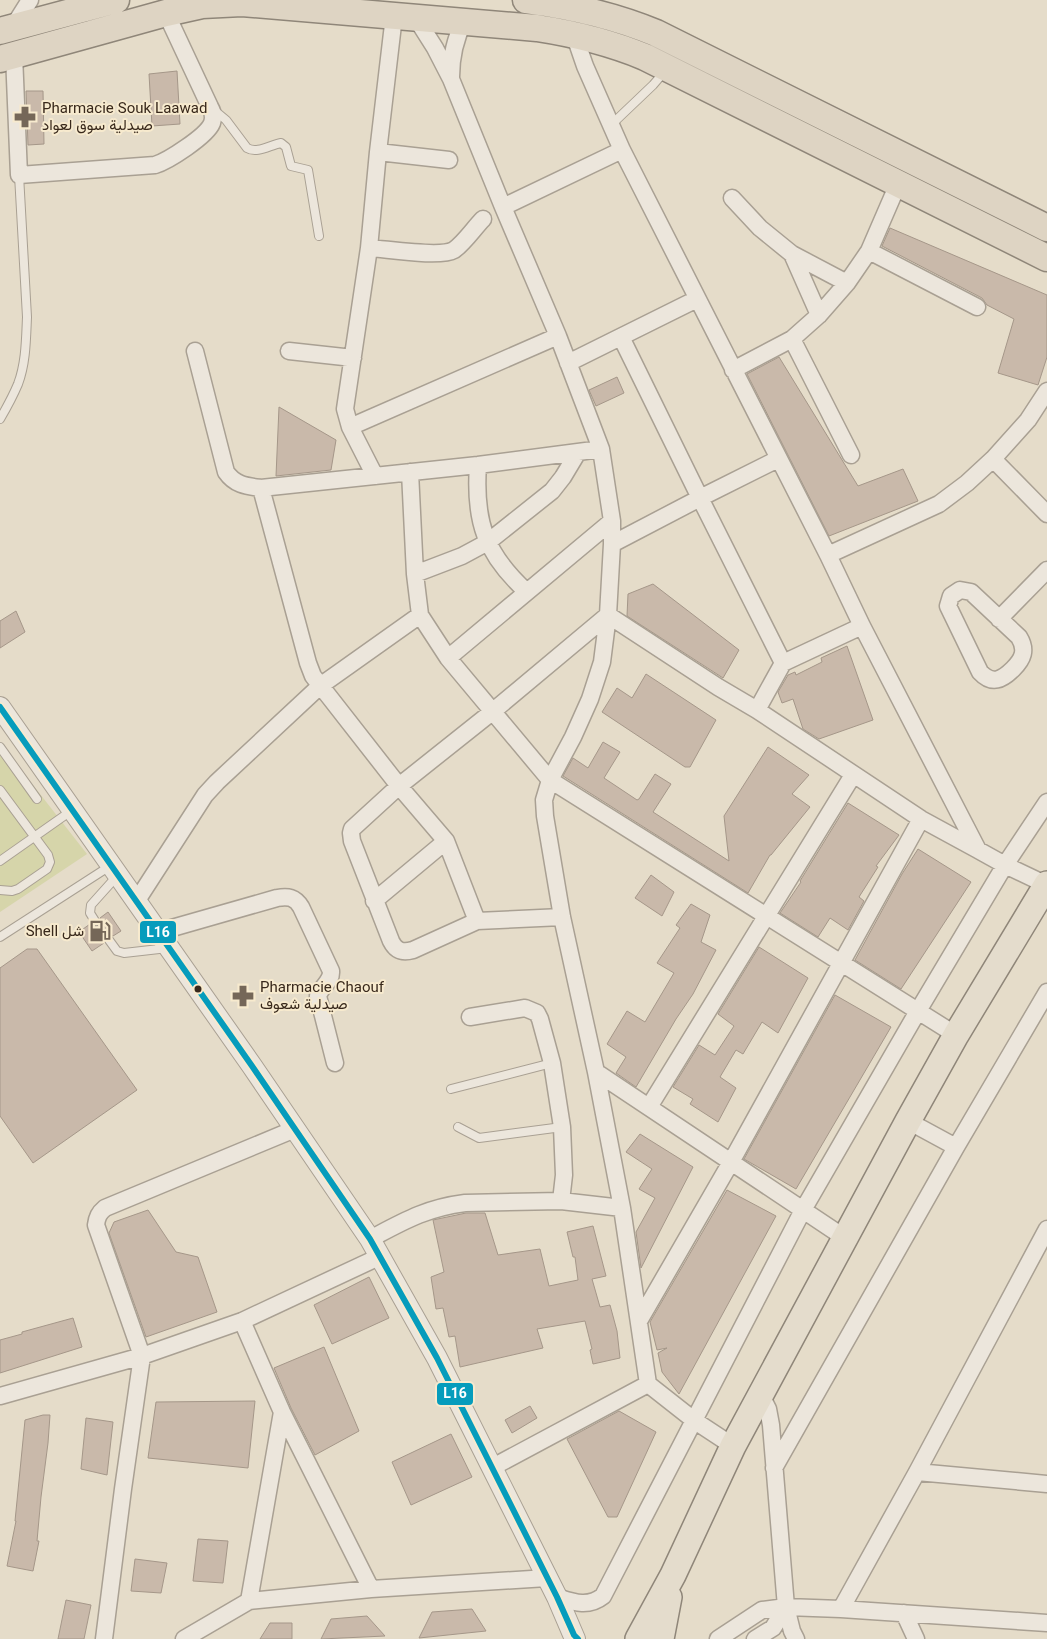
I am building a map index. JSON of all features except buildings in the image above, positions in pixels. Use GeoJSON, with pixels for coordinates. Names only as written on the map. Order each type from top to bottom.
{"type":"FeatureCollection","features":[{"type":"Feature","properties":{"kind":"highway"},"geometry":{"type":"LineString","coordinates":[[7,29],[116,0]]}},
{"type":"Feature","properties":{"kind":"highway"},"geometry":{"type":"LineString","coordinates":[[526,0],[581,8],[634,24],[1047,228]]}},
{"type":"Feature","properties":{"kind":"highway"},"geometry":{"type":"LineString","coordinates":[[7,57],[166,13],[202,5],[242,3],[537,28],[574,34],[618,46],[667,68],[1047,258]]}},
{"type":"Feature","properties":{"kind":"main road"},"geometry":{"type":"LineString","coordinates":[[638,1639],[673,1575],[734,1446],[908,1121],[956,1035],[1047,884]]}},
{"type":"Feature","properties":{"kind":"main road"},"geometry":{"type":"LineString","coordinates":[[661,1639],[673,1575]]}},
{"type":"Feature","properties":{"kind":"street"},"geometry":{"type":"LineString","coordinates":[[7,29],[30,0]]}},
{"type":"Feature","properties":{"kind":"street"},"geometry":{"type":"LineString","coordinates":[[7,57],[19,175],[142,166],[164,162],[180,152],[210,127],[213,117],[166,13]]}},
{"type":"Feature","properties":{"kind":"street"},"geometry":{"type":"LineString","coordinates":[[405,17],[435,48],[451,79],[558,336],[601,449],[612,521],[608,615],[602,662],[590,699],[573,738],[550,780],[544,800],[545,816],[562,917],[596,1072],[622,1208],[648,1384],[694,1421],[734,1446]]}},
{"type":"Feature","properties":{"kind":"street"},"geometry":{"type":"LineString","coordinates":[[375,476],[350,427],[345,409],[369,248],[378,152],[405,17]]}},
{"type":"Feature","properties":{"kind":"street"},"geometry":{"type":"LineString","coordinates":[[451,79],[452,53],[464,22]]}},
{"type":"Feature","properties":{"kind":"street"},"geometry":{"type":"LineString","coordinates":[[574,34],[585,66],[622,150],[828,555],[862,626],[978,850]]}},
{"type":"Feature","properties":{"kind":"street"},"geometry":{"type":"LineString","coordinates":[[503,207],[622,150]]}},
{"type":"Feature","properties":{"kind":"street"},"geometry":{"type":"LineString","coordinates":[[378,152],[449,160]]}},
{"type":"Feature","properties":{"kind":"street"},"geometry":{"type":"LineString","coordinates":[[733,370],[792,339],[819,315],[847,283],[869,251],[898,184]]}},
{"type":"Feature","properties":{"kind":"street"},"geometry":{"type":"LineString","coordinates":[[732,198],[760,228],[792,254],[847,283]]}},
{"type":"Feature","properties":{"kind":"street"},"geometry":{"type":"LineString","coordinates":[[369,248],[437,254],[448,252],[458,246],[483,218]]}},
{"type":"Feature","properties":{"kind":"street"},"geometry":{"type":"LineString","coordinates":[[869,251],[977,307]]}},
{"type":"Feature","properties":{"kind":"street"},"geometry":{"type":"LineString","coordinates":[[792,254],[819,315]]}},
{"type":"Feature","properties":{"kind":"street"},"geometry":{"type":"LineString","coordinates":[[568,363],[697,299]]}},
{"type":"Feature","properties":{"kind":"street"},"geometry":{"type":"LineString","coordinates":[[350,427],[558,336]]}},
{"type":"Feature","properties":{"kind":"street"},"geometry":{"type":"LineString","coordinates":[[621,337],[783,663]]}},
{"type":"Feature","properties":{"kind":"street"},"geometry":{"type":"LineString","coordinates":[[792,339],[851,455]]}},
{"type":"Feature","properties":{"kind":"street"},"geometry":{"type":"LineString","coordinates":[[195,351],[226,472],[231,480],[239,485],[261,488],[478,465],[601,449]]}},
{"type":"Feature","properties":{"kind":"street"},"geometry":{"type":"LineString","coordinates":[[288,351],[353,358]]}},
{"type":"Feature","properties":{"kind":"street"},"geometry":{"type":"LineString","coordinates":[[828,555],[939,504],[993,460],[1028,420],[1047,391]]}},
{"type":"Feature","properties":{"kind":"street"},"geometry":{"type":"LineString","coordinates":[[415,574],[462,556],[488,542],[552,490],[563,477],[578,452]]}},
{"type":"Feature","properties":{"kind":"street"},"geometry":{"type":"LineString","coordinates":[[612,544],[778,459]]}},
{"type":"Feature","properties":{"kind":"street"},"geometry":{"type":"LineString","coordinates":[[993,460],[1047,514]]}},
{"type":"Feature","properties":{"kind":"street"},"geometry":{"type":"LineString","coordinates":[[478,465],[476,492],[479,518],[488,542],[498,561],[528,592]]}},
{"type":"Feature","properties":{"kind":"street"},"geometry":{"type":"LineString","coordinates":[[410,472],[415,574],[420,615],[448,658],[550,780],[956,1035]]}},
{"type":"Feature","properties":{"kind":"street"},"geometry":{"type":"LineString","coordinates":[[261,488],[313,676],[399,786],[446,841],[477,921]]}},
{"type":"Feature","properties":{"kind":"street"},"geometry":{"type":"LineString","coordinates":[[448,658],[612,521]]}},
{"type":"Feature","properties":{"kind":"street"},"geometry":{"type":"LineString","coordinates":[[999,619],[1047,570]]}},
{"type":"Feature","properties":{"kind":"street"},"geometry":{"type":"LineString","coordinates":[[960,590],[971,592],[999,619],[1019,637],[1024,649],[1020,662],[1005,677],[999,680],[992,680],[980,672],[949,611],[948,600],[960,590]]}},
{"type":"Feature","properties":{"kind":"street"},"geometry":{"type":"LineString","coordinates":[[136,902],[205,796],[217,782],[320,686],[420,615]]}},
{"type":"Feature","properties":{"kind":"street"},"geometry":{"type":"LineString","coordinates":[[608,615],[718,687],[757,710],[922,819],[1005,865],[1047,884]]}},
{"type":"Feature","properties":{"kind":"street"},"geometry":{"type":"LineString","coordinates":[[562,917],[477,921],[413,950],[399,951],[391,941],[374,901],[351,833],[352,829],[399,786],[492,712],[608,615]]}},
{"type":"Feature","properties":{"kind":"street"},"geometry":{"type":"LineString","coordinates":[[757,710],[783,663],[862,626]]}},
{"type":"Feature","properties":{"kind":"street"},"geometry":{"type":"LineString","coordinates":[[5,718],[164,940],[381,1256],[437,1358],[576,1638]]}},
{"type":"Feature","properties":{"kind":"street"},"geometry":{"type":"LineString","coordinates":[[649,1108],[853,775]]}},
{"type":"Feature","properties":{"kind":"street"},"geometry":{"type":"LineString","coordinates":[[557,1597],[588,1604],[597,1601],[603,1596],[802,1210],[1005,865],[1047,802]]}},
{"type":"Feature","properties":{"kind":"street"},"geometry":{"type":"LineString","coordinates":[[639,1321],[731,1162],[840,963],[922,819]]}},
{"type":"Feature","properties":{"kind":"street"},"geometry":{"type":"LineString","coordinates":[[374,901],[446,841]]}},
{"type":"Feature","properties":{"kind":"street"},"geometry":{"type":"LineString","coordinates":[[164,940],[283,896],[294,899],[301,907],[331,971],[330,979],[320,990],[318,996],[335,1062]]}},
{"type":"Feature","properties":{"kind":"street"},"geometry":{"type":"LineString","coordinates":[[774,1468],[956,1147],[1047,992]]}},
{"type":"Feature","properties":{"kind":"street"},"geometry":{"type":"LineString","coordinates":[[470,1017],[525,1008],[537,1013],[540,1019],[552,1063],[562,1127],[564,1175],[561,1201]]}},
{"type":"Feature","properties":{"kind":"street"},"geometry":{"type":"LineString","coordinates":[[596,1072],[845,1238]]}},
{"type":"Feature","properties":{"kind":"street"},"geometry":{"type":"LineString","coordinates":[[908,1121],[956,1147]]}},
{"type":"Feature","properties":{"kind":"street"},"geometry":{"type":"LineString","coordinates":[[104,1639],[142,1356],[96,1225],[97,1218],[100,1212],[111,1205],[295,1129]]}},
{"type":"Feature","properties":{"kind":"street"},"geometry":{"type":"LineString","coordinates":[[370,1239],[421,1212],[449,1205],[561,1201],[622,1208]]}},
{"type":"Feature","properties":{"kind":"street"},"geometry":{"type":"LineString","coordinates":[[841,1609],[1047,1229]]}},
{"type":"Feature","properties":{"kind":"street"},"geometry":{"type":"LineString","coordinates":[[0,1396],[142,1356],[242,1321],[381,1256]]}},
{"type":"Feature","properties":{"kind":"street"},"geometry":{"type":"LineString","coordinates":[[242,1321],[282,1412],[371,1589]]}},
{"type":"Feature","properties":{"kind":"street"},"geometry":{"type":"LineString","coordinates":[[492,1468],[648,1384]]}},
{"type":"Feature","properties":{"kind":"street"},"geometry":{"type":"LineString","coordinates":[[761,1395],[768,1409],[771,1425],[786,1607],[796,1639]]}},
{"type":"Feature","properties":{"kind":"street"},"geometry":{"type":"LineString","coordinates":[[249,1601],[282,1412]]}},
{"type":"Feature","properties":{"kind":"street"},"geometry":{"type":"LineString","coordinates":[[916,1472],[1047,1484]]}},
{"type":"Feature","properties":{"kind":"street"},"geometry":{"type":"LineString","coordinates":[[184,1639],[249,1601],[371,1589],[547,1578]]}},
{"type":"Feature","properties":{"kind":"street"},"geometry":{"type":"LineString","coordinates":[[755,1639],[773,1628],[786,1607]]}},
{"type":"Feature","properties":{"kind":"street"},"geometry":{"type":"LineString","coordinates":[[718,1639],[762,1610],[786,1607],[904,1613],[1045,1627]]}},
{"type":"Feature","properties":{"kind":"street"},"geometry":{"type":"LineString","coordinates":[[904,1613],[916,1639]]}},
{"type":"Feature","properties":{"kind":"lane"},"geometry":{"type":"LineString","coordinates":[[611,125],[653,85],[667,68]]}},
{"type":"Feature","properties":{"kind":"lane"},"geometry":{"type":"LineString","coordinates":[[210,107],[226,120],[250,150],[258,150],[282,143],[286,147],[291,166],[308,170],[319,236]]}},
{"type":"Feature","properties":{"kind":"lane"},"geometry":{"type":"LineString","coordinates":[[0,419],[19,382],[24,362],[26,340],[27,317],[19,175]]}},
{"type":"Feature","properties":{"kind":"lane"},"geometry":{"type":"LineString","coordinates":[[0,747],[37,800]]}},
{"type":"Feature","properties":{"kind":"lane"},"geometry":{"type":"LineString","coordinates":[[0,790],[50,858],[47,869],[18,889],[12,892],[0,890]]}},
{"type":"Feature","properties":{"kind":"lane"},"geometry":{"type":"LineString","coordinates":[[0,861],[72,810]]}},
{"type":"Feature","properties":{"kind":"lane"},"geometry":{"type":"LineString","coordinates":[[95,921],[90,913],[91,905],[115,870]]}},
{"type":"Feature","properties":{"kind":"lane"},"geometry":{"type":"LineString","coordinates":[[0,937],[115,870]]}},
{"type":"Feature","properties":{"kind":"lane"},"geometry":{"type":"LineString","coordinates":[[109,940],[117,950],[124,953],[164,940]]}},
{"type":"Feature","properties":{"kind":"lane"},"geometry":{"type":"LineString","coordinates":[[451,1089],[552,1063]]}},
{"type":"Feature","properties":{"kind":"lane"},"geometry":{"type":"LineString","coordinates":[[458,1127],[480,1138],[562,1127]]}},
{"type":"Feature","properties":{"kind":"green space"},"geometry":{"type":"Polygon","coordinates":[[[0,743],[87,854],[0,912],[0,743]]]}},
{"type":"Feature","properties":{"kind":"transit line","name":"L16"},"geometry":{"type":"LineString","coordinates":[[0,707],[252,1066],[370,1239],[437,1358],[557,1597],[574,1635],[578,1639]]}},
{"type":"Feature","properties":{"kind":"place","name":"Pharmacie Souk Laawad صيدلية سوق لعواد"},"geometry":{"type":"Point","coordinates":[25,117]}},
{"type":"Feature","properties":{"kind":"place","name":"Shell شل"},"geometry":{"type":"Point","coordinates":[100,931]}},
{"type":"Feature","properties":{"kind":"place","name":"Pharmacie Chaouf صيدلية شعوف"},"geometry":{"type":"Point","coordinates":[243,996]}}]}
